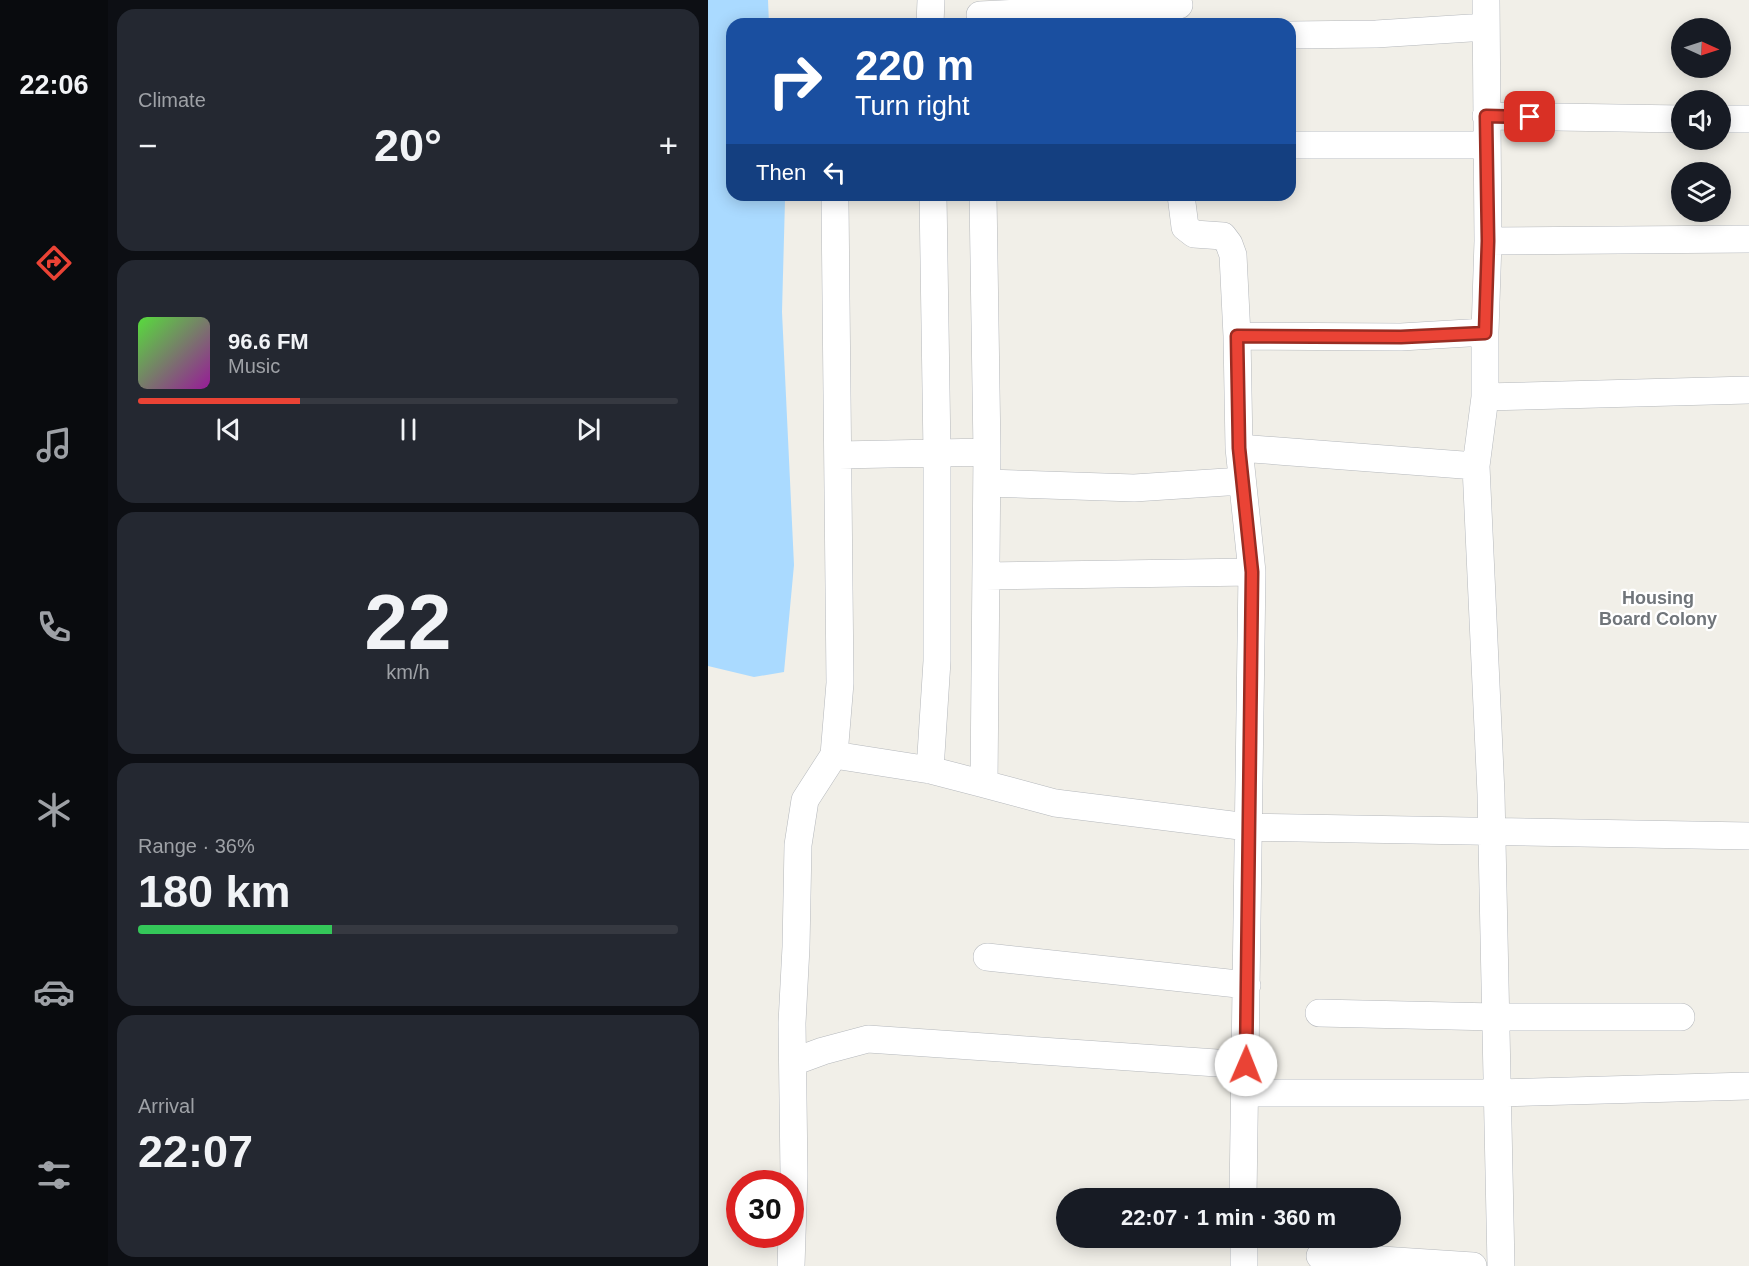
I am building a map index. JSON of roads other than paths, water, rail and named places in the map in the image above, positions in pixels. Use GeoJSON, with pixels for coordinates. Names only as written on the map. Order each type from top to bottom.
{"type":"FeatureCollection","features":[{"type":"Feature","properties":{"kind":"street"},"geometry":{"type":"LineString","coordinates":[[930,18],[931,0]]}},
{"type":"Feature","properties":{"kind":"street"},"geometry":{"type":"LineString","coordinates":[[1486,0],[1488,241],[1485,397],[1476,466],[1491,782],[1501,1266]]}},
{"type":"Feature","properties":{"kind":"street"},"geometry":{"type":"LineString","coordinates":[[980,13],[1067,17],[1179,10]]}},
{"type":"Feature","properties":{"kind":"street"},"geometry":{"type":"LineString","coordinates":[[1296,35],[1376,34],[1486,27]]}},
{"type":"Feature","properties":{"kind":"street"},"geometry":{"type":"LineString","coordinates":[[1486,116],[1671,119]]}},
{"type":"Feature","properties":{"kind":"street"},"geometry":{"type":"LineString","coordinates":[[1731,119],[1749,119]]}},
{"type":"Feature","properties":{"kind":"street"},"geometry":{"type":"LineString","coordinates":[[1296,145],[1487,144]]}},
{"type":"Feature","properties":{"kind":"street"},"geometry":{"type":"LineString","coordinates":[[791,1266],[798,845],[805,800],[834,755],[840,683],[835,201]]}},
{"type":"Feature","properties":{"kind":"street"},"geometry":{"type":"LineString","coordinates":[[930,770],[937,661],[933,201]]}},
{"type":"Feature","properties":{"kind":"street"},"geometry":{"type":"LineString","coordinates":[[983,201],[987,452],[984,783]]}},
{"type":"Feature","properties":{"kind":"street"},"geometry":{"type":"LineString","coordinates":[[1182,201],[1185,227],[1194,234],[1222,237],[1229,244],[1233,255],[1239,448],[1252,572],[1243,1188]]}},
{"type":"Feature","properties":{"kind":"street"},"geometry":{"type":"LineString","coordinates":[[1488,241],[1749,239]]}},
{"type":"Feature","properties":{"kind":"street"},"geometry":{"type":"LineString","coordinates":[[1237,336],[1401,337],[1485,333]]}},
{"type":"Feature","properties":{"kind":"street"},"geometry":{"type":"LineString","coordinates":[[1485,397],[1749,390]]}},
{"type":"Feature","properties":{"kind":"street"},"geometry":{"type":"LineString","coordinates":[[1239,448],[1476,466]]}},
{"type":"Feature","properties":{"kind":"street"},"geometry":{"type":"LineString","coordinates":[[839,455],[987,452]]}},
{"type":"Feature","properties":{"kind":"street"},"geometry":{"type":"LineString","coordinates":[[987,483],[1134,488],[1242,481]]}},
{"type":"Feature","properties":{"kind":"street"},"geometry":{"type":"LineString","coordinates":[[986,576],[1252,572]]}},
{"type":"Feature","properties":{"kind":"street"},"geometry":{"type":"LineString","coordinates":[[834,755],[930,770],[1055,803],[1248,827],[1749,836]]}},
{"type":"Feature","properties":{"kind":"street"},"geometry":{"type":"LineString","coordinates":[[987,957],[1247,985]]}},
{"type":"Feature","properties":{"kind":"street"},"geometry":{"type":"LineString","coordinates":[[1319,1013],[1495,1017],[1681,1017]]}},
{"type":"Feature","properties":{"kind":"street"},"geometry":{"type":"LineString","coordinates":[[793,1062],[868,1039],[1246,1065]]}},
{"type":"Feature","properties":{"kind":"street"},"geometry":{"type":"LineString","coordinates":[[1245,1093],[1497,1093],[1749,1086]]}},
{"type":"Feature","properties":{"kind":"street"},"geometry":{"type":"LineString","coordinates":[[1244,1248],[1244,1266]]}},
{"type":"Feature","properties":{"kind":"street"},"geometry":{"type":"LineString","coordinates":[[1320,1256],[1473,1266]]}},
{"type":"Feature","properties":{"kind":"water"},"geometry":{"type":"Polygon","coordinates":[[[708,0],[768,0],[769,18],[726,18],[726,201],[785,201],[782,312],[794,565],[784,672],[754,677],[708,666],[708,0]]]}},
{"type":"Feature","properties":{"kind":"district","name":"Housing Board Colony"},"geometry":{"type":"Point","coordinates":[1658,608]}}]}
